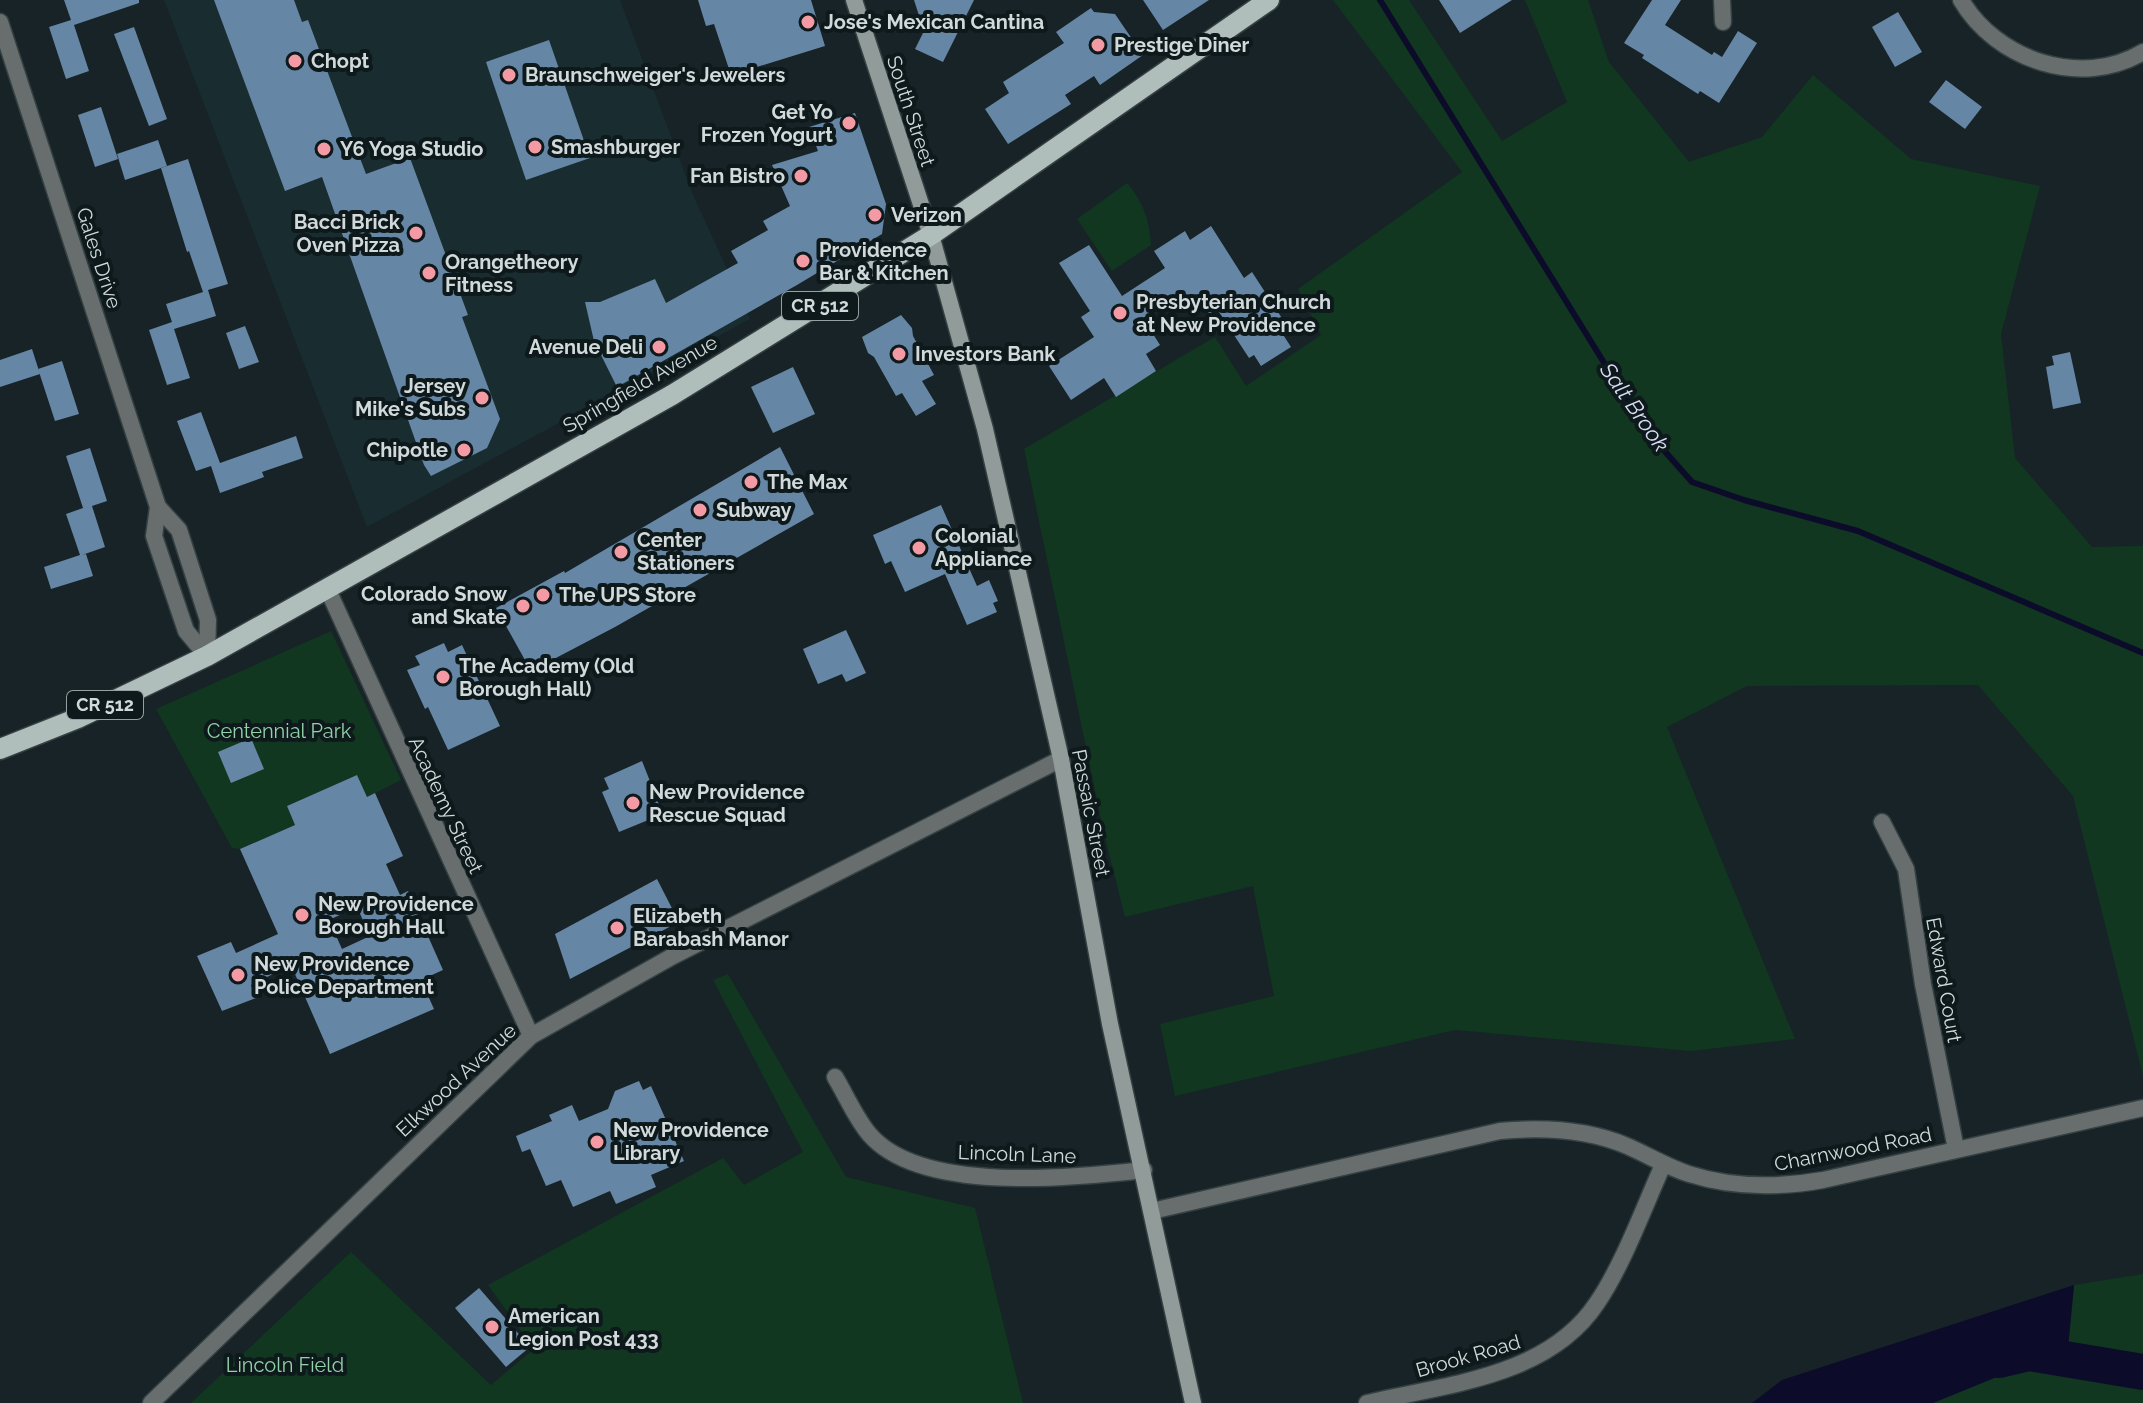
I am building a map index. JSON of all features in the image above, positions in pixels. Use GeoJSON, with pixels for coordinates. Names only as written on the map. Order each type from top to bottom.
{"type":"FeatureCollection","features":[{"type":"Feature","properties":{"kind":"main road","name":"South Street"},"geometry":{"type":"LineString","coordinates":[[854,0],[931,235]]}},
{"type":"Feature","properties":{"kind":"main road","name":"Springfield Avenue"},"geometry":{"type":"LineString","coordinates":[[0,749],[78,718],[207,656],[672,395],[931,235],[1269,0]]}},
{"type":"Feature","properties":{"kind":"main road","name":"Passaic Street"},"geometry":{"type":"LineString","coordinates":[[931,235],[985,429],[1061,759],[1110,1024],[1193,1403]]}},
{"type":"Feature","properties":{"kind":"street"},"geometry":{"type":"LineString","coordinates":[[1722,0],[1723,22]]}},
{"type":"Feature","properties":{"kind":"street"},"geometry":{"type":"LineString","coordinates":[[1961,0],[1984,29],[2010,50],[2048,66],[2096,66],[2133,58],[2143,52]]}},
{"type":"Feature","properties":{"kind":"street","name":"Gales Drive"},"geometry":{"type":"LineString","coordinates":[[0,22],[158,507],[179,530],[208,620],[207,656]]}},
{"type":"Feature","properties":{"kind":"street","name":"Gales Drive"},"geometry":{"type":"LineString","coordinates":[[158,507],[154,536],[186,631],[207,656]]}},
{"type":"Feature","properties":{"kind":"street","name":"Academy Street"},"geometry":{"type":"LineString","coordinates":[[328,590],[531,1036]]}},
{"type":"Feature","properties":{"kind":"street","name":"Elkwood Avenue"},"geometry":{"type":"LineString","coordinates":[[151,1403],[531,1036],[673,956],[1061,759]]}},
{"type":"Feature","properties":{"kind":"street","name":"Edward Court"},"geometry":{"type":"LineString","coordinates":[[1882,822],[1906,869],[1923,984],[1956,1149]]}},
{"type":"Feature","properties":{"kind":"street","name":"Lincoln Lane"},"geometry":{"type":"LineString","coordinates":[[835,1077],[871,1135],[896,1155],[927,1168],[959,1174],[1009,1177],[1096,1176],[1144,1170]]}},
{"type":"Feature","properties":{"kind":"street","name":"Charnwood Road"},"geometry":{"type":"LineString","coordinates":[[1152,1211],[1500,1131],[1525,1128],[1600,1137],[1663,1165],[1715,1181],[1769,1186],[1823,1180],[2143,1108]]}},
{"type":"Feature","properties":{"kind":"street","name":"Brook Road"},"geometry":{"type":"LineString","coordinates":[[1367,1403],[1516,1366],[1561,1341],[1586,1318],[1606,1289],[1663,1165]]}},
{"type":"Feature","properties":{"kind":"shaded area"},"geometry":{"type":"Polygon","coordinates":[[[164,0],[620,0],[693,195],[750,319],[367,527],[164,0]]]}},
{"type":"Feature","properties":{"kind":"green space"},"geometry":{"type":"Polygon","coordinates":[[[1333,0],[1409,0],[1502,141],[1567,102],[1525,0],[1588,0],[1609,62],[1689,162],[1762,137],[1813,75],[1911,159],[2040,186],[2001,334],[2015,458],[2092,547],[2143,546],[2143,1076],[2073,796],[1978,685],[1747,686],[1667,727],[1795,1039],[1691,1051],[1455,1030],[1175,1096],[1160,1024],[1274,996],[1253,886],[1125,917],[1103,829],[1024,449],[1215,337],[1246,386],[1321,335],[1298,289],[1462,172],[1333,0]]]}},
{"type":"Feature","properties":{"kind":"green space"},"geometry":{"type":"Polygon","coordinates":[[[1127,183],[1145,212],[1151,245],[1112,271],[1077,219],[1127,183]]]}},
{"type":"Feature","properties":{"kind":"green space","name":"Centennial Park"},"geometry":{"type":"Polygon","coordinates":[[[331,631],[401,780],[367,797],[357,775],[287,806],[295,825],[240,849],[232,848],[156,709],[331,631]]]}},
{"type":"Feature","properties":{"kind":"green space","name":"Lincoln Field"},"geometry":{"type":"Polygon","coordinates":[[[728,974],[846,1177],[975,1208],[1023,1403],[191,1403],[351,1252],[491,1385],[534,1349],[488,1285],[723,1158],[744,1185],[803,1152],[713,980],[728,974]]]}},
{"type":"Feature","properties":{"kind":"green space"},"geometry":{"type":"Polygon","coordinates":[[[2143,1274],[2143,1403],[1933,1403],[2068,1348],[2074,1285],[2143,1274]]]}},
{"type":"Feature","properties":{"kind":"water"},"geometry":{"type":"Polygon","coordinates":[[[2074,1285],[2068,1348],[1933,1403],[1752,1403],[1782,1380],[2074,1285]]]}},
{"type":"Feature","properties":{"kind":"building"},"geometry":{"type":"Polygon","coordinates":[[[64,0],[139,0],[139,3],[74,25],[89,71],[66,79],[49,27],[71,20],[64,0]]]}},
{"type":"Feature","properties":{"kind":"building"},"geometry":{"type":"Polygon","coordinates":[[[214,0],[294,0],[302,22],[308,20],[366,174],[410,158],[468,315],[462,317],[500,419],[487,448],[431,476],[424,465],[322,177],[285,191],[214,0]]]}},
{"type":"Feature","properties":{"kind":"building"},"geometry":{"type":"Polygon","coordinates":[[[698,0],[811,0],[825,46],[731,75],[714,24],[706,26],[698,0]]]}},
{"type":"Feature","properties":{"kind":"building"},"geometry":{"type":"Polygon","coordinates":[[[914,0],[974,0],[943,62],[915,49],[924,31],[914,0]]]}},
{"type":"Feature","properties":{"kind":"building"},"geometry":{"type":"Polygon","coordinates":[[[1143,0],[1209,0],[1163,30],[1143,0]]]}},
{"type":"Feature","properties":{"kind":"building"},"geometry":{"type":"Polygon","coordinates":[[[1439,0],[1512,0],[1460,33],[1439,0]]]}},
{"type":"Feature","properties":{"kind":"building"},"geometry":{"type":"Polygon","coordinates":[[[1652,0],[1681,0],[1665,25],[1712,55],[1714,52],[1722,57],[1738,31],[1757,43],[1719,103],[1700,91],[1698,94],[1624,43],[1652,0]]]}},
{"type":"Feature","properties":{"kind":"building"},"geometry":{"type":"Polygon","coordinates":[[[1091,8],[1094,12],[1115,14],[1143,55],[1100,85],[1094,76],[1065,95],[1071,104],[1008,144],[985,109],[1009,93],[1003,82],[1064,43],[1056,32],[1091,8]]]}},
{"type":"Feature","properties":{"kind":"building"},"geometry":{"type":"Polygon","coordinates":[[[1898,12],[1922,52],[1895,67],[1872,27],[1898,12]]]}},
{"type":"Feature","properties":{"kind":"building"},"geometry":{"type":"Polygon","coordinates":[[[134,27],[167,119],[149,126],[114,34],[134,27]]]}},
{"type":"Feature","properties":{"kind":"building"},"geometry":{"type":"Polygon","coordinates":[[[549,40],[590,158],[526,180],[486,62],[549,40]]]}},
{"type":"Feature","properties":{"kind":"building"},"geometry":{"type":"Polygon","coordinates":[[[1946,80],[1982,107],[1965,129],[1929,102],[1946,80]]]}},
{"type":"Feature","properties":{"kind":"building"},"geometry":{"type":"Polygon","coordinates":[[[101,107],[118,159],[95,167],[78,115],[101,107]]]}},
{"type":"Feature","properties":{"kind":"building"},"geometry":{"type":"Polygon","coordinates":[[[855,113],[886,204],[882,234],[617,387],[594,341],[585,302],[600,302],[655,279],[666,303],[738,263],[731,251],[768,230],[763,221],[790,206],[772,165],[818,151],[809,127],[855,113]]]}},
{"type":"Feature","properties":{"kind":"building"},"geometry":{"type":"Polygon","coordinates":[[[158,140],[167,166],[125,180],[117,154],[158,140]]]}},
{"type":"Feature","properties":{"kind":"building"},"geometry":{"type":"Polygon","coordinates":[[[188,159],[228,284],[208,290],[216,316],[174,329],[190,378],[167,385],[149,330],[172,322],[166,304],[203,292],[161,168],[188,159]]]}},
{"type":"Feature","properties":{"kind":"building","name":"Presbyterian Church at New Providence"},"geometry":{"type":"Polygon","coordinates":[[[1211,226],[1244,278],[1252,272],[1289,329],[1282,333],[1291,347],[1261,366],[1254,355],[1249,358],[1217,309],[1209,314],[1196,294],[1180,303],[1176,297],[1143,318],[1160,345],[1146,354],[1156,371],[1116,397],[1104,378],[1071,400],[1049,366],[1094,337],[1081,317],[1090,311],[1059,263],[1089,245],[1122,296],[1165,268],[1154,251],[1185,231],[1190,240],[1211,226]]]}},
{"type":"Feature","properties":{"kind":"building"},"geometry":{"type":"Polygon","coordinates":[[[901,315],[912,328],[913,336],[934,375],[922,381],[936,404],[916,416],[902,393],[896,396],[874,357],[868,353],[862,337],[901,315]]]}},
{"type":"Feature","properties":{"kind":"building"},"geometry":{"type":"Polygon","coordinates":[[[245,326],[259,362],[239,369],[226,333],[245,326]]]}},
{"type":"Feature","properties":{"kind":"building"},"geometry":{"type":"Polygon","coordinates":[[[32,349],[40,374],[0,387],[0,360],[32,349]]]}},
{"type":"Feature","properties":{"kind":"building"},"geometry":{"type":"Polygon","coordinates":[[[2070,352],[2081,403],[2053,409],[2046,367],[2054,365],[2052,356],[2070,352]]]}},
{"type":"Feature","properties":{"kind":"building"},"geometry":{"type":"Polygon","coordinates":[[[62,361],[79,414],[55,421],[38,369],[62,361]]]}},
{"type":"Feature","properties":{"kind":"building"},"geometry":{"type":"Polygon","coordinates":[[[793,367],[815,414],[773,433],[751,387],[793,367]]]}},
{"type":"Feature","properties":{"kind":"building"},"geometry":{"type":"Polygon","coordinates":[[[201,412],[220,463],[296,436],[303,458],[262,472],[264,477],[220,493],[211,466],[196,471],[177,421],[201,412]]]}},
{"type":"Feature","properties":{"kind":"building"},"geometry":{"type":"Polygon","coordinates":[[[780,447],[814,514],[531,671],[496,608],[565,573],[780,447]]]}},
{"type":"Feature","properties":{"kind":"building"},"geometry":{"type":"Polygon","coordinates":[[[90,448],[107,501],[92,506],[105,547],[82,555],[86,554],[93,576],[51,589],[44,567],[80,555],[66,514],[83,508],[66,456],[90,448]]]}},
{"type":"Feature","properties":{"kind":"building","name":"Colonial Appliance"},"geometry":{"type":"Polygon","coordinates":[[[941,505],[977,586],[989,580],[998,601],[993,603],[997,612],[967,625],[945,574],[905,592],[891,561],[885,564],[873,535],[941,505]]]}},
{"type":"Feature","properties":{"kind":"building"},"geometry":{"type":"Polygon","coordinates":[[[846,630],[866,673],[846,682],[842,674],[818,684],[803,649],[846,630]]]}},
{"type":"Feature","properties":{"kind":"building"},"geometry":{"type":"Polygon","coordinates":[[[444,643],[448,652],[462,645],[500,726],[448,750],[407,670],[420,665],[415,656],[444,643]]]}},
{"type":"Feature","properties":{"kind":"building"},"geometry":{"type":"Polygon","coordinates":[[[251,738],[264,769],[231,783],[218,752],[251,738]]]}},
{"type":"Feature","properties":{"kind":"building","name":"New Providence Rescue Squad"},"geometry":{"type":"Polygon","coordinates":[[[642,761],[663,814],[619,832],[602,792],[609,789],[604,778],[642,761]]]}},
{"type":"Feature","properties":{"kind":"building","name":"New Providence Borough Hall"},"geometry":{"type":"Polygon","coordinates":[[[357,775],[367,797],[375,793],[403,856],[386,864],[400,895],[408,891],[443,970],[421,980],[434,1009],[330,1054],[291,965],[251,985],[256,998],[222,1011],[197,956],[231,942],[236,953],[278,934],[240,849],[295,825],[287,806],[357,775]],[[357,907],[329,920],[342,949],[370,936],[357,907]]]}},
{"type":"Feature","properties":{"kind":"building","name":"Elizabeth Barabash Manor"},"geometry":{"type":"Polygon","coordinates":[[[657,879],[679,922],[570,979],[555,934],[657,879]]]}},
{"type":"Feature","properties":{"kind":"building","name":"New Providence Library"},"geometry":{"type":"Polygon","coordinates":[[[639,1081],[643,1090],[651,1086],[684,1161],[651,1175],[656,1187],[616,1204],[610,1191],[573,1207],[561,1180],[546,1186],[530,1149],[522,1152],[516,1136],[552,1121],[549,1115],[572,1105],[579,1121],[608,1109],[615,1091],[639,1081]]]}},
{"type":"Feature","properties":{"kind":"building","name":"American Legion Post 433"},"geometry":{"type":"Polygon","coordinates":[[[479,1288],[530,1347],[506,1367],[455,1308],[479,1288]]]}},
{"type":"Feature","properties":{"kind":"waterway","name":"Salt Brook"},"geometry":{"type":"LineString","coordinates":[[1380,0],[1645,429],[1692,482],[1744,500],[1858,531],[2143,653]]}},
{"type":"Feature","properties":{"kind":"waterway"},"geometry":{"type":"LineString","coordinates":[[1999,1360],[2029,1353],[2143,1372]]}},
{"type":"Feature","properties":{"kind":"place","name":"Jose's Mexican Cantina"},"geometry":{"type":"Point","coordinates":[808,22]}},
{"type":"Feature","properties":{"kind":"place","name":"Prestige Diner"},"geometry":{"type":"Point","coordinates":[1098,45]}},
{"type":"Feature","properties":{"kind":"place","name":"Chopt"},"geometry":{"type":"Point","coordinates":[295,61]}},
{"type":"Feature","properties":{"kind":"place","name":"Braunschweiger's Jewelers"},"geometry":{"type":"Point","coordinates":[509,75]}},
{"type":"Feature","properties":{"kind":"place","name":"Get Yo Frozen Yogurt"},"geometry":{"type":"Point","coordinates":[849,123]}},
{"type":"Feature","properties":{"kind":"place","name":"Smashburger"},"geometry":{"type":"Point","coordinates":[535,147]}},
{"type":"Feature","properties":{"kind":"place","name":"Y6 Yoga Studio"},"geometry":{"type":"Point","coordinates":[324,149]}},
{"type":"Feature","properties":{"kind":"place","name":"Fan Bistro"},"geometry":{"type":"Point","coordinates":[801,176]}},
{"type":"Feature","properties":{"kind":"place","name":"Verizon"},"geometry":{"type":"Point","coordinates":[875,215]}},
{"type":"Feature","properties":{"kind":"place","name":"Bacci Brick Oven Pizza"},"geometry":{"type":"Point","coordinates":[416,233]}},
{"type":"Feature","properties":{"kind":"place","name":"Providence Bar & Kitchen"},"geometry":{"type":"Point","coordinates":[803,261]}},
{"type":"Feature","properties":{"kind":"place","name":"Orangetheory Fitness"},"geometry":{"type":"Point","coordinates":[429,273]}},
{"type":"Feature","properties":{"kind":"place","name":"Presbyterian Church at New Providence"},"geometry":{"type":"Point","coordinates":[1120,313]}},
{"type":"Feature","properties":{"kind":"place","name":"Avenue Deli"},"geometry":{"type":"Point","coordinates":[659,347]}},
{"type":"Feature","properties":{"kind":"place","name":"Investors Bank"},"geometry":{"type":"Point","coordinates":[899,354]}},
{"type":"Feature","properties":{"kind":"place","name":"Jersey Mike's Subs"},"geometry":{"type":"Point","coordinates":[482,398]}},
{"type":"Feature","properties":{"kind":"place","name":"Chipotle"},"geometry":{"type":"Point","coordinates":[464,450]}},
{"type":"Feature","properties":{"kind":"place","name":"The Max"},"geometry":{"type":"Point","coordinates":[751,482]}},
{"type":"Feature","properties":{"kind":"place","name":"Subway"},"geometry":{"type":"Point","coordinates":[700,510]}},
{"type":"Feature","properties":{"kind":"place","name":"Colonial Appliance"},"geometry":{"type":"Point","coordinates":[919,548]}},
{"type":"Feature","properties":{"kind":"place","name":"Center Stationers"},"geometry":{"type":"Point","coordinates":[621,552]}},
{"type":"Feature","properties":{"kind":"place","name":"The UPS Store"},"geometry":{"type":"Point","coordinates":[543,595]}},
{"type":"Feature","properties":{"kind":"place","name":"Colorado Snow and Skate"},"geometry":{"type":"Point","coordinates":[523,606]}},
{"type":"Feature","properties":{"kind":"place","name":"The Academy (Old Borough Hall)"},"geometry":{"type":"Point","coordinates":[443,677]}},
{"type":"Feature","properties":{"kind":"place","name":"New Providence Rescue Squad"},"geometry":{"type":"Point","coordinates":[633,803]}},
{"type":"Feature","properties":{"kind":"place","name":"New Providence Borough Hall"},"geometry":{"type":"Point","coordinates":[302,915]}},
{"type":"Feature","properties":{"kind":"place","name":"Elizabeth Barabash Manor"},"geometry":{"type":"Point","coordinates":[617,928]}},
{"type":"Feature","properties":{"kind":"place","name":"New Providence Police Department"},"geometry":{"type":"Point","coordinates":[238,975]}},
{"type":"Feature","properties":{"kind":"place","name":"New Providence Library"},"geometry":{"type":"Point","coordinates":[597,1142]}},
{"type":"Feature","properties":{"kind":"place","name":"American Legion Post 433"},"geometry":{"type":"Point","coordinates":[492,1327]}}]}
